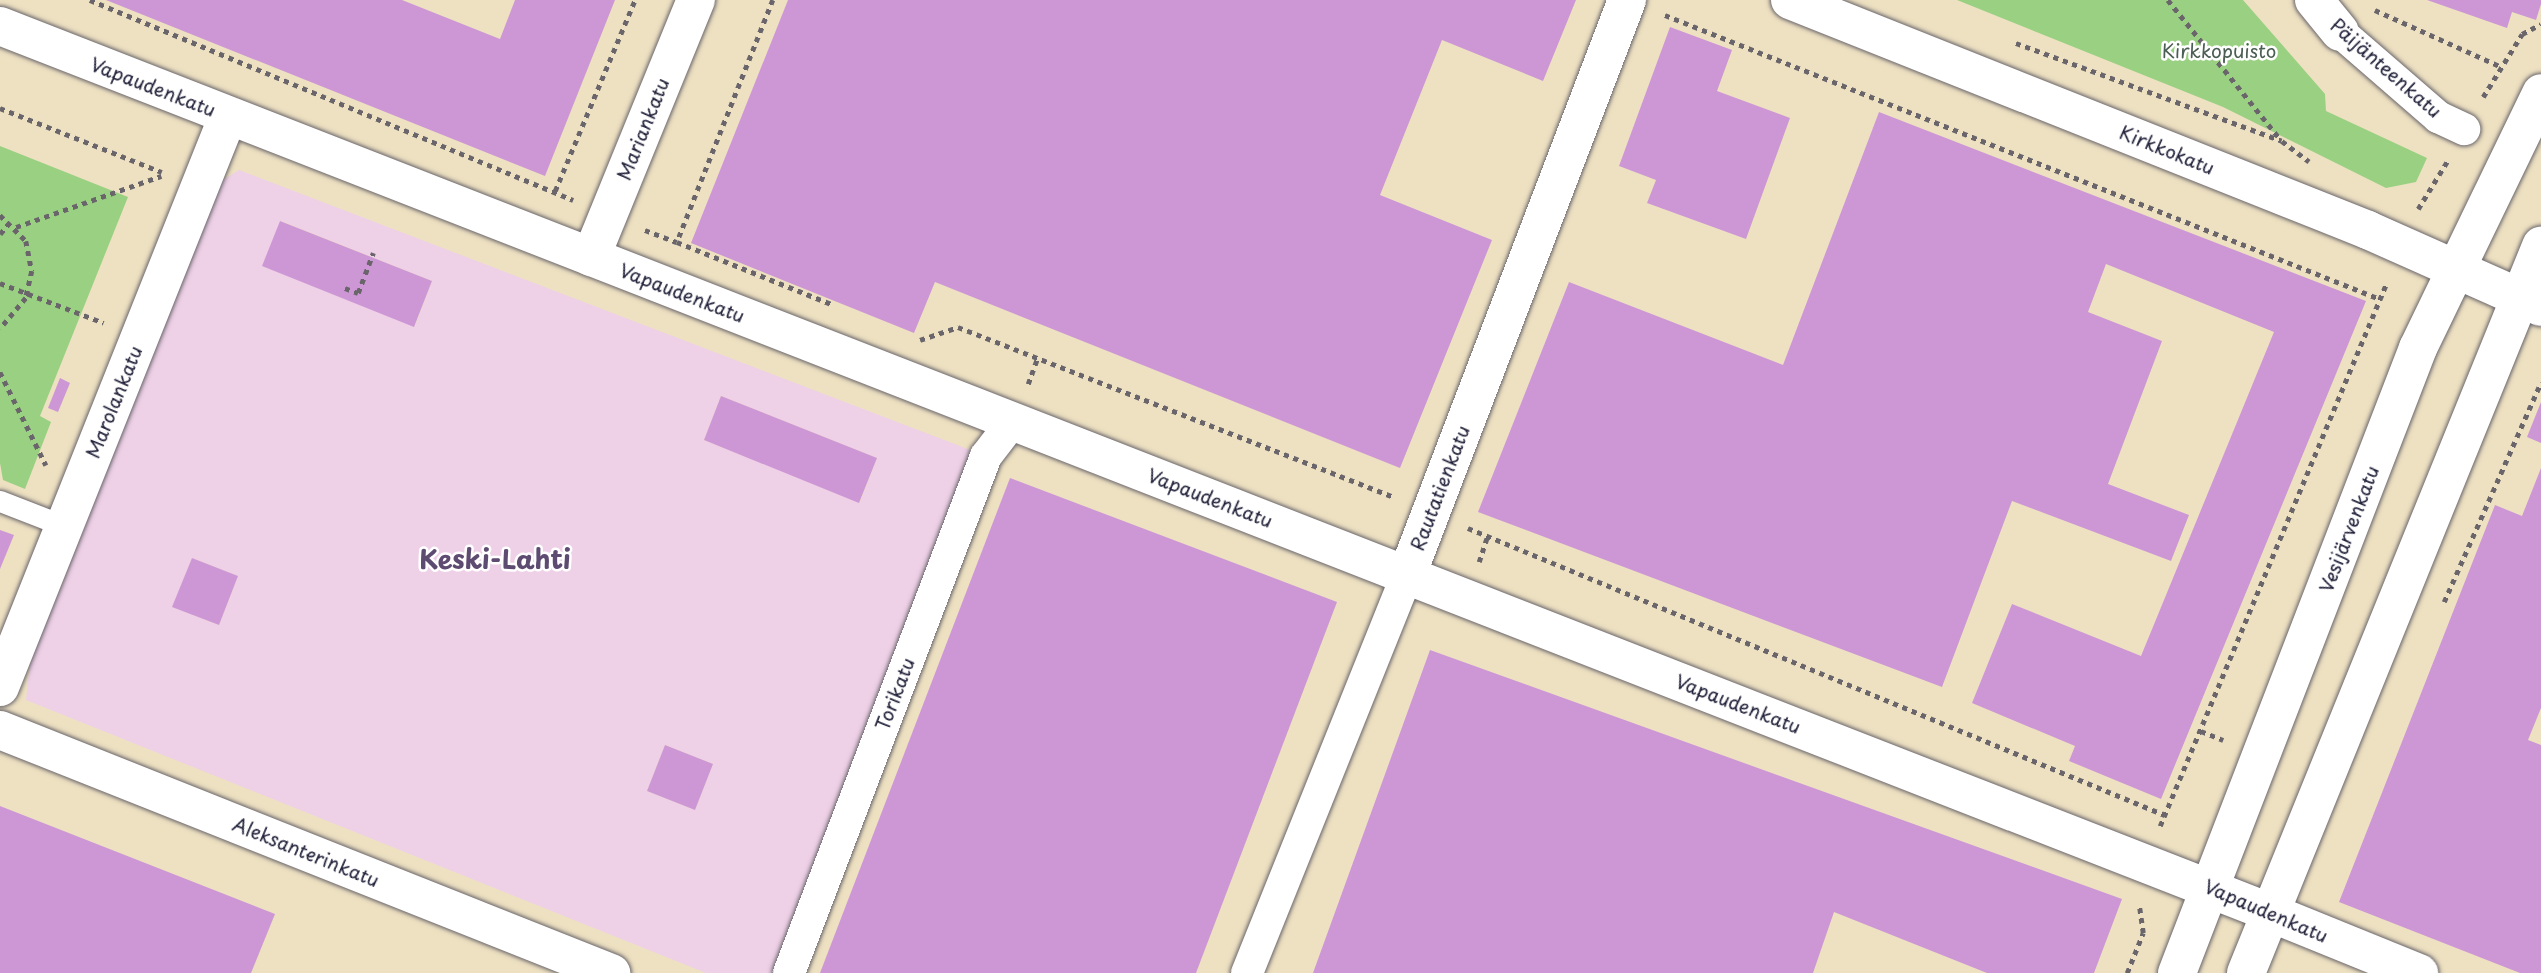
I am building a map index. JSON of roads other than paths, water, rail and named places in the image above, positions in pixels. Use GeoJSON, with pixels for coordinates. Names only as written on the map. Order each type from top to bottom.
{"type":"FeatureCollection","features":[{"type":"Feature","properties":{"kind":"main road","name":"Mariankatu"},"geometry":{"type":"LineString","coordinates":[[591,257],[696,0]]}},
{"type":"Feature","properties":{"kind":"main road","name":"Kirkkokatu"},"geometry":{"type":"LineString","coordinates":[[1790,0],[2529,301]]}},
{"type":"Feature","properties":{"kind":"main road","name":"Päijänteenkatu"},"geometry":{"type":"LineString","coordinates":[[2314,0],[2340,32]]}},
{"type":"Feature","properties":{"kind":"main road","name":"Rautatienkatu"},"geometry":{"type":"LineString","coordinates":[[1406,575],[1627,1]]}},
{"type":"Feature","properties":{"kind":"main road","name":"Vapaudenkatu"},"geometry":{"type":"LineString","coordinates":[[0,26],[2144,861],[2419,973]]}},
{"type":"Feature","properties":{"kind":"main road","name":"Vesijärvenkatu"},"geometry":{"type":"LineString","coordinates":[[2177,973],[2418,348],[2541,93]]}},
{"type":"Feature","properties":{"kind":"main road","name":"Marolankatu"},"geometry":{"type":"LineString","coordinates":[[0,687],[228,116]]}},
{"type":"Feature","properties":{"kind":"main road"},"geometry":{"type":"LineString","coordinates":[[2246,973],[2529,301],[2541,246]]}},
{"type":"Feature","properties":{"kind":"main road","name":"Aleksanterinkatu"},"geometry":{"type":"LineString","coordinates":[[0,730],[611,973]]}},
{"type":"Feature","properties":{"kind":"street","name":"Päijänteenkatu"},"geometry":{"type":"LineString","coordinates":[[2340,32],[2438,117],[2464,129]]}},
{"type":"Feature","properties":{"kind":"street","name":"Torikatu"},"geometry":{"type":"LineString","coordinates":[[789,973],[986,456],[1013,421]]}},
{"type":"Feature","properties":{"kind":"street","name":"Rautatienkatu"},"geometry":{"type":"LineString","coordinates":[[1247,973],[1406,575]]}},
{"type":"Feature","properties":{"kind":"lane"},"geometry":{"type":"LineString","coordinates":[[0,501],[64,526]]}},
{"type":"Feature","properties":{"kind":"district","name":"Keski-Lahti"},"geometry":{"type":"Point","coordinates":[495,559]}},
{"type":"Feature","properties":{"kind":"park label","name":"Kirkkopuisto"},"geometry":{"type":"Point","coordinates":[2219,51]}}]}
